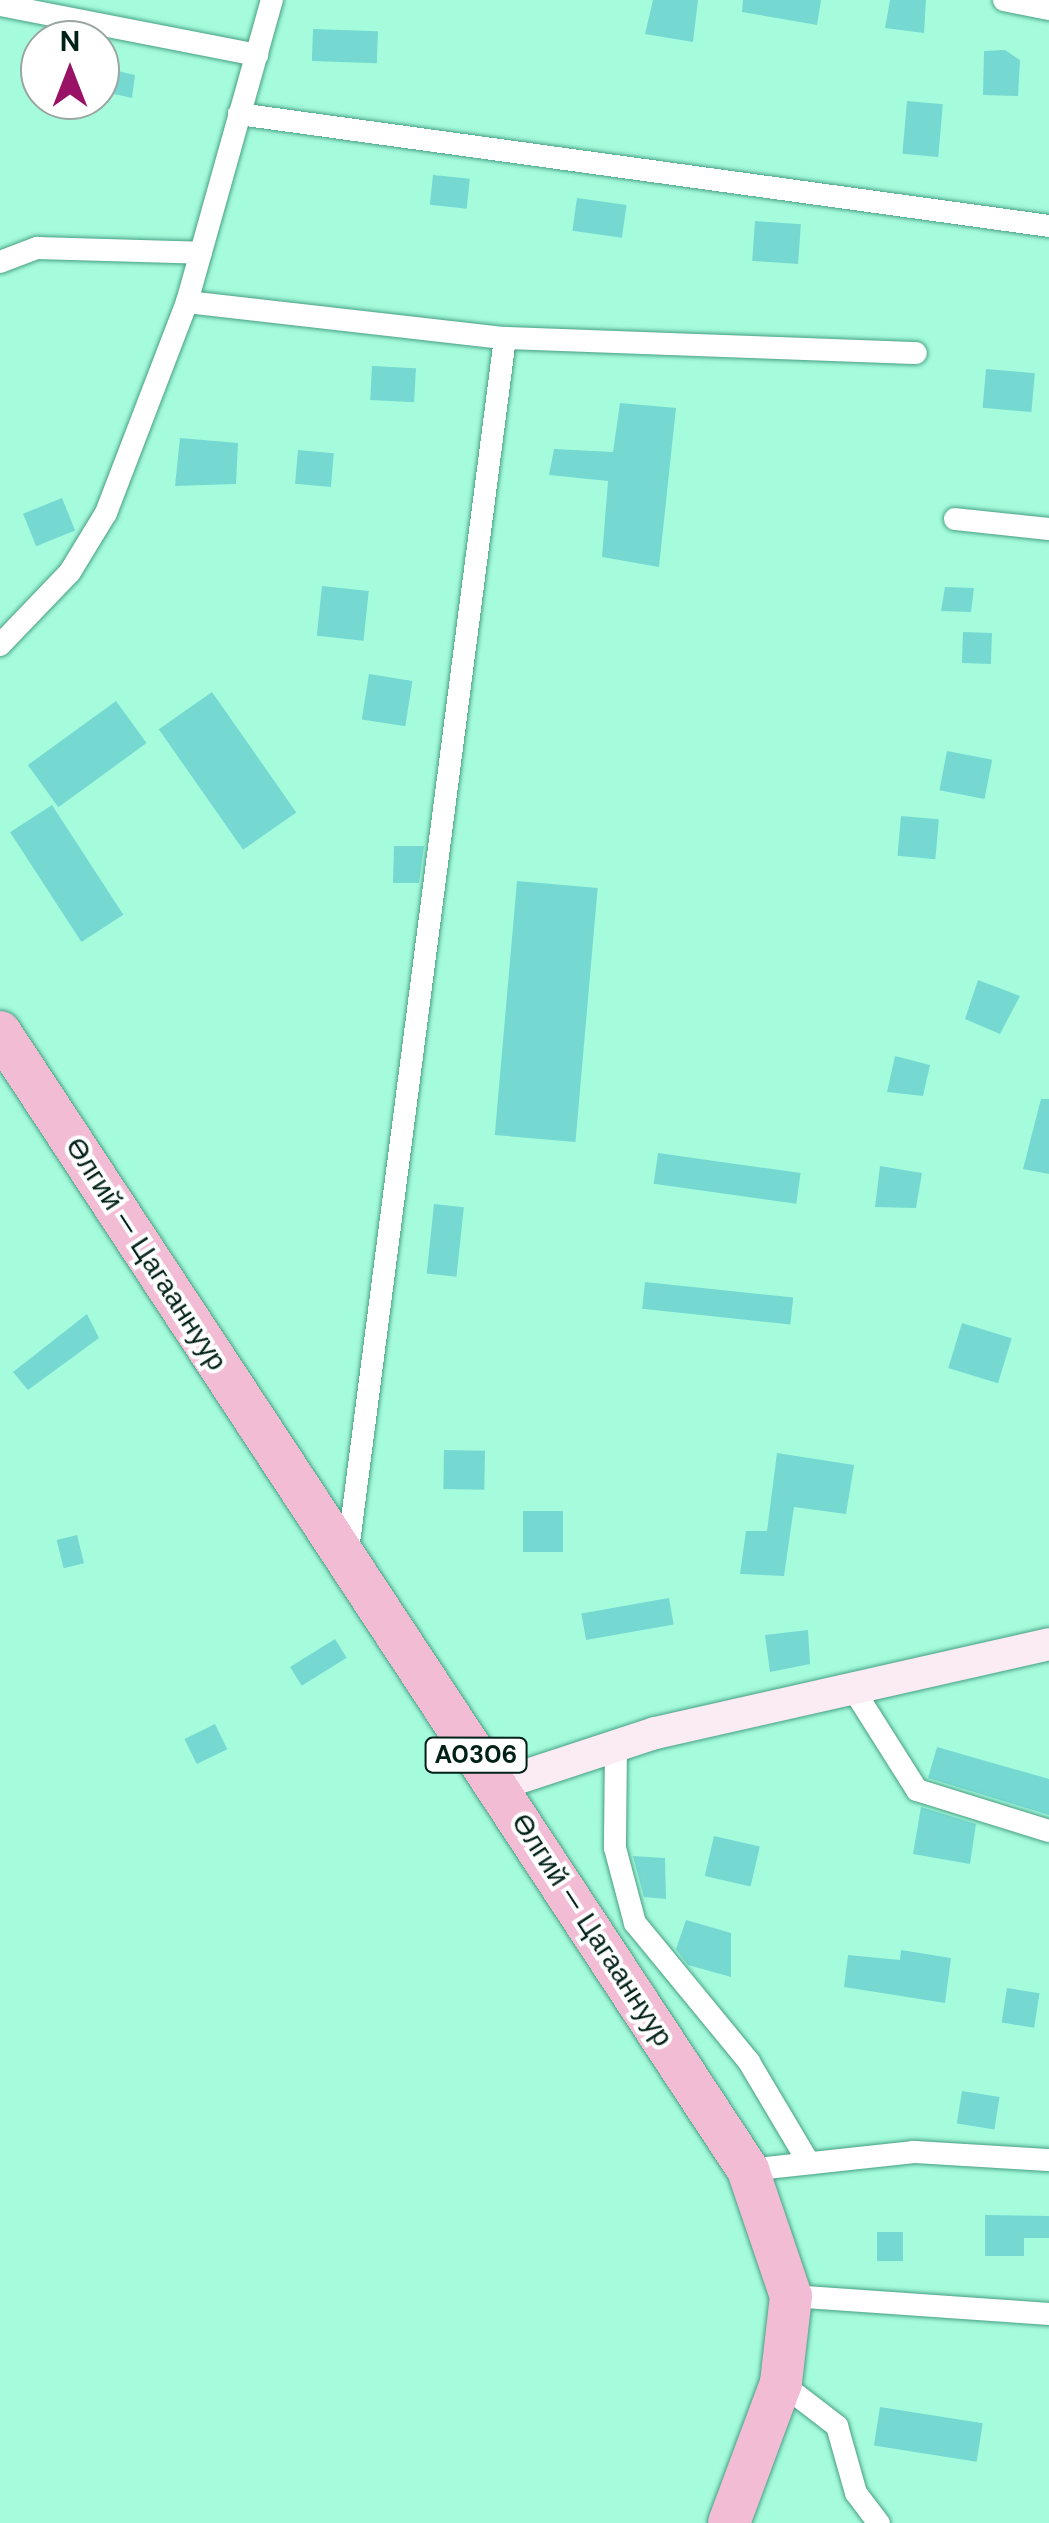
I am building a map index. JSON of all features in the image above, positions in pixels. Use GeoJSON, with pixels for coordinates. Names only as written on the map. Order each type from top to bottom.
{"type":"FeatureCollection","features":[{"type":"Feature","properties":{"kind":"highway","name":"Өлгий — Цагааннуур"},"geometry":{"type":"LineString","coordinates":[[0,1032],[748,2170],[791,2296],[781,2384],[729,2523]]}},
{"type":"Feature","properties":{"kind":"street"},"geometry":{"type":"LineString","coordinates":[[0,645],[70,572],[106,513],[187,302],[272,0]]}},
{"type":"Feature","properties":{"kind":"street"},"geometry":{"type":"LineString","coordinates":[[1004,0],[1049,10]]}},
{"type":"Feature","properties":{"kind":"street"},"geometry":{"type":"LineString","coordinates":[[0,6],[257,55]]}},
{"type":"Feature","properties":{"kind":"street"},"geometry":{"type":"LineString","coordinates":[[239,114],[1049,226]]}},
{"type":"Feature","properties":{"kind":"street"},"geometry":{"type":"LineString","coordinates":[[0,262],[36,248],[201,253]]}},
{"type":"Feature","properties":{"kind":"street"},"geometry":{"type":"LineString","coordinates":[[187,302],[505,338],[916,353]]}},
{"type":"Feature","properties":{"kind":"street"},"geometry":{"type":"LineString","coordinates":[[347,1561],[505,338]]}},
{"type":"Feature","properties":{"kind":"street"},"geometry":{"type":"LineString","coordinates":[[954,518],[1049,530]]}},
{"type":"Feature","properties":{"kind":"street"},"geometry":{"type":"LineString","coordinates":[[498,1785],[616,1745],[1049,1644]]}},
{"type":"Feature","properties":{"kind":"street"},"geometry":{"type":"LineString","coordinates":[[854,1692],[917,1790],[1049,1831]]}},
{"type":"Feature","properties":{"kind":"street"},"geometry":{"type":"LineString","coordinates":[[616,1745],[615,1848],[635,1923],[750,2062],[809,2164]]}},
{"type":"Feature","properties":{"kind":"street"},"geometry":{"type":"LineString","coordinates":[[748,2170],[914,2152],[1049,2160]]}},
{"type":"Feature","properties":{"kind":"street"},"geometry":{"type":"LineString","coordinates":[[791,2296],[1049,2314]]}},
{"type":"Feature","properties":{"kind":"street"},"geometry":{"type":"LineString","coordinates":[[781,2384],[837,2426],[856,2493],[879,2523]]}},
{"type":"Feature","properties":{"kind":"building"},"geometry":{"type":"Polygon","coordinates":[[[653,0],[698,0],[693,42],[645,34],[653,0]]]}},
{"type":"Feature","properties":{"kind":"building"},"geometry":{"type":"Polygon","coordinates":[[[743,0],[821,0],[817,25],[742,12],[743,0]]]}},
{"type":"Feature","properties":{"kind":"building"},"geometry":{"type":"Polygon","coordinates":[[[890,0],[926,0],[924,33],[885,28],[890,0]]]}},
{"type":"Feature","properties":{"kind":"building"},"geometry":{"type":"Polygon","coordinates":[[[313,29],[378,31],[377,63],[312,61],[313,29]]]}},
{"type":"Feature","properties":{"kind":"building"},"geometry":{"type":"Polygon","coordinates":[[[1005,50],[1020,60],[1018,96],[983,95],[984,51],[1005,50]]]}},
{"type":"Feature","properties":{"kind":"building"},"geometry":{"type":"Polygon","coordinates":[[[120,72],[135,75],[132,98],[120,95],[120,72]]]}},
{"type":"Feature","properties":{"kind":"building"},"geometry":{"type":"Polygon","coordinates":[[[907,101],[943,104],[938,157],[902,154],[907,101]]]}},
{"type":"Feature","properties":{"kind":"building"},"geometry":{"type":"Polygon","coordinates":[[[433,175],[470,179],[467,209],[430,205],[433,175]]]}},
{"type":"Feature","properties":{"kind":"building"},"geometry":{"type":"Polygon","coordinates":[[[577,198],[627,205],[622,238],[572,231],[577,198]]]}},
{"type":"Feature","properties":{"kind":"building"},"geometry":{"type":"Polygon","coordinates":[[[755,221],[801,224],[798,264],[752,261],[755,221]]]}},
{"type":"Feature","properties":{"kind":"building"},"geometry":{"type":"Polygon","coordinates":[[[372,366],[416,368],[414,402],[370,400],[372,366]]]}},
{"type":"Feature","properties":{"kind":"building"},"geometry":{"type":"Polygon","coordinates":[[[986,369],[1035,373],[1031,412],[983,408],[986,369]]]}},
{"type":"Feature","properties":{"kind":"building"},"geometry":{"type":"Polygon","coordinates":[[[620,403],[676,408],[659,567],[602,557],[608,481],[549,475],[554,449],[613,452],[620,403]]]}},
{"type":"Feature","properties":{"kind":"building"},"geometry":{"type":"Polygon","coordinates":[[[180,438],[238,443],[236,484],[175,486],[180,438]]]}},
{"type":"Feature","properties":{"kind":"building"},"geometry":{"type":"Polygon","coordinates":[[[298,450],[334,453],[331,487],[295,484],[298,450]]]}},
{"type":"Feature","properties":{"kind":"building"},"geometry":{"type":"Polygon","coordinates":[[[62,498],[75,530],[36,546],[23,514],[62,498]]]}},
{"type":"Feature","properties":{"kind":"building"},"geometry":{"type":"Polygon","coordinates":[[[322,586],[369,591],[364,641],[317,636],[322,586]]]}},
{"type":"Feature","properties":{"kind":"building"},"geometry":{"type":"Polygon","coordinates":[[[945,587],[974,588],[971,612],[941,611],[945,587]]]}},
{"type":"Feature","properties":{"kind":"building"},"geometry":{"type":"Polygon","coordinates":[[[963,632],[992,633],[991,664],[962,663],[963,632]]]}},
{"type":"Feature","properties":{"kind":"building"},"geometry":{"type":"Polygon","coordinates":[[[369,674],[412,681],[405,726],[362,719],[369,674]]]}},
{"type":"Feature","properties":{"kind":"building"},"geometry":{"type":"Polygon","coordinates":[[[212,692],[296,812],[243,850],[159,729],[212,692]]]}},
{"type":"Feature","properties":{"kind":"building"},"geometry":{"type":"Polygon","coordinates":[[[116,701],[147,743],[58,807],[28,765],[116,701]]]}},
{"type":"Feature","properties":{"kind":"building"},"geometry":{"type":"Polygon","coordinates":[[[947,751],[992,760],[985,799],[939,790],[947,751]]]}},
{"type":"Feature","properties":{"kind":"building"},"geometry":{"type":"Polygon","coordinates":[[[52,805],[123,915],[81,942],[10,832],[52,805]]]}},
{"type":"Feature","properties":{"kind":"building"},"geometry":{"type":"Polygon","coordinates":[[[901,816],[939,819],[935,859],[898,856],[901,816]]]}},
{"type":"Feature","properties":{"kind":"building"},"geometry":{"type":"Polygon","coordinates":[[[394,846],[424,846],[419,883],[393,883],[394,846]]]}},
{"type":"Feature","properties":{"kind":"building"},"geometry":{"type":"Polygon","coordinates":[[[517,881],[598,888],[575,1142],[495,1135],[517,881]]]}},
{"type":"Feature","properties":{"kind":"building"},"geometry":{"type":"Polygon","coordinates":[[[978,980],[1020,996],[1000,1034],[965,1019],[978,980]]]}},
{"type":"Feature","properties":{"kind":"building"},"geometry":{"type":"Polygon","coordinates":[[[895,1056],[930,1065],[923,1096],[887,1092],[895,1056]]]}},
{"type":"Feature","properties":{"kind":"building"},"geometry":{"type":"Polygon","coordinates":[[[1041,1099],[1049,1099],[1049,1174],[1023,1169],[1041,1099]]]}},
{"type":"Feature","properties":{"kind":"building"},"geometry":{"type":"Polygon","coordinates":[[[658,1153],[801,1173],[796,1204],[654,1184],[658,1153]]]}},
{"type":"Feature","properties":{"kind":"building"},"geometry":{"type":"Polygon","coordinates":[[[880,1166],[922,1173],[916,1208],[875,1207],[880,1166]]]}},
{"type":"Feature","properties":{"kind":"building"},"geometry":{"type":"Polygon","coordinates":[[[434,1204],[464,1207],[457,1277],[427,1274],[434,1204]]]}},
{"type":"Feature","properties":{"kind":"building"},"geometry":{"type":"Polygon","coordinates":[[[645,1282],[793,1298],[790,1324],[642,1309],[645,1282]]]}},
{"type":"Feature","properties":{"kind":"building"},"geometry":{"type":"Polygon","coordinates":[[[87,1314],[99,1338],[28,1390],[13,1372],[87,1314]]]}},
{"type":"Feature","properties":{"kind":"building"},"geometry":{"type":"Polygon","coordinates":[[[962,1323],[1012,1338],[998,1383],[948,1368],[962,1323]]]}},
{"type":"Feature","properties":{"kind":"building"},"geometry":{"type":"Polygon","coordinates":[[[444,1450],[485,1451],[484,1490],[443,1489],[444,1450]]]}},
{"type":"Feature","properties":{"kind":"building"},"geometry":{"type":"Polygon","coordinates":[[[777,1453],[854,1465],[846,1514],[794,1507],[784,1576],[740,1574],[746,1531],[767,1531],[777,1453]]]}},
{"type":"Feature","properties":{"kind":"building"},"geometry":{"type":"Polygon","coordinates":[[[523,1511],[563,1511],[563,1552],[523,1552],[523,1511]]]}},
{"type":"Feature","properties":{"kind":"building"},"geometry":{"type":"Polygon","coordinates":[[[77,1535],[84,1563],[64,1568],[57,1540],[77,1535]]]}},
{"type":"Feature","properties":{"kind":"building"},"geometry":{"type":"Polygon","coordinates":[[[669,1598],[674,1625],[586,1640],[581,1613],[669,1598]]]}},
{"type":"Feature","properties":{"kind":"building"},"geometry":{"type":"Polygon","coordinates":[[[808,1630],[810,1664],[770,1672],[765,1635],[808,1630]]]}},
{"type":"Feature","properties":{"kind":"building"},"geometry":{"type":"Polygon","coordinates":[[[335,1639],[347,1658],[302,1686],[290,1667],[335,1639]]]}},
{"type":"Feature","properties":{"kind":"building"},"geometry":{"type":"Polygon","coordinates":[[[215,1724],[227,1749],[197,1764],[184,1739],[215,1724]]]}},
{"type":"Feature","properties":{"kind":"building"},"geometry":{"type":"Polygon","coordinates":[[[937,1747],[1049,1779],[1049,1815],[928,1778],[937,1747]]]}},
{"type":"Feature","properties":{"kind":"building"},"geometry":{"type":"Polygon","coordinates":[[[921,1807],[976,1824],[970,1864],[913,1854],[921,1807]]]}},
{"type":"Feature","properties":{"kind":"building"},"geometry":{"type":"Polygon","coordinates":[[[714,1836],[760,1847],[751,1887],[705,1876],[714,1836]]]}},
{"type":"Feature","properties":{"kind":"building"},"geometry":{"type":"Polygon","coordinates":[[[633,1856],[665,1858],[666,1899],[644,1897],[633,1856]]]}},
{"type":"Feature","properties":{"kind":"building"},"geometry":{"type":"Polygon","coordinates":[[[686,1920],[731,1933],[731,1977],[688,1965],[676,1949],[686,1920]]]}},
{"type":"Feature","properties":{"kind":"building"},"geometry":{"type":"Polygon","coordinates":[[[901,1950],[951,1958],[945,2003],[844,1987],[848,1955],[900,1960],[901,1950]]]}},
{"type":"Feature","properties":{"kind":"building"},"geometry":{"type":"Polygon","coordinates":[[[1007,1988],[1040,1993],[1034,2028],[1002,2023],[1007,1988]]]}},
{"type":"Feature","properties":{"kind":"building"},"geometry":{"type":"Polygon","coordinates":[[[962,2091],[1000,2097],[994,2130],[957,2124],[962,2091]]]}},
{"type":"Feature","properties":{"kind":"building"},"geometry":{"type":"Polygon","coordinates":[[[985,2215],[1049,2216],[1049,2238],[1024,2238],[1024,2256],[985,2256],[985,2215]]]}},
{"type":"Feature","properties":{"kind":"building"},"geometry":{"type":"Polygon","coordinates":[[[877,2232],[903,2232],[903,2261],[877,2261],[877,2232]]]}},
{"type":"Feature","properties":{"kind":"building"},"geometry":{"type":"Polygon","coordinates":[[[880,2407],[983,2423],[977,2462],[874,2446],[880,2407]]]}}]}
